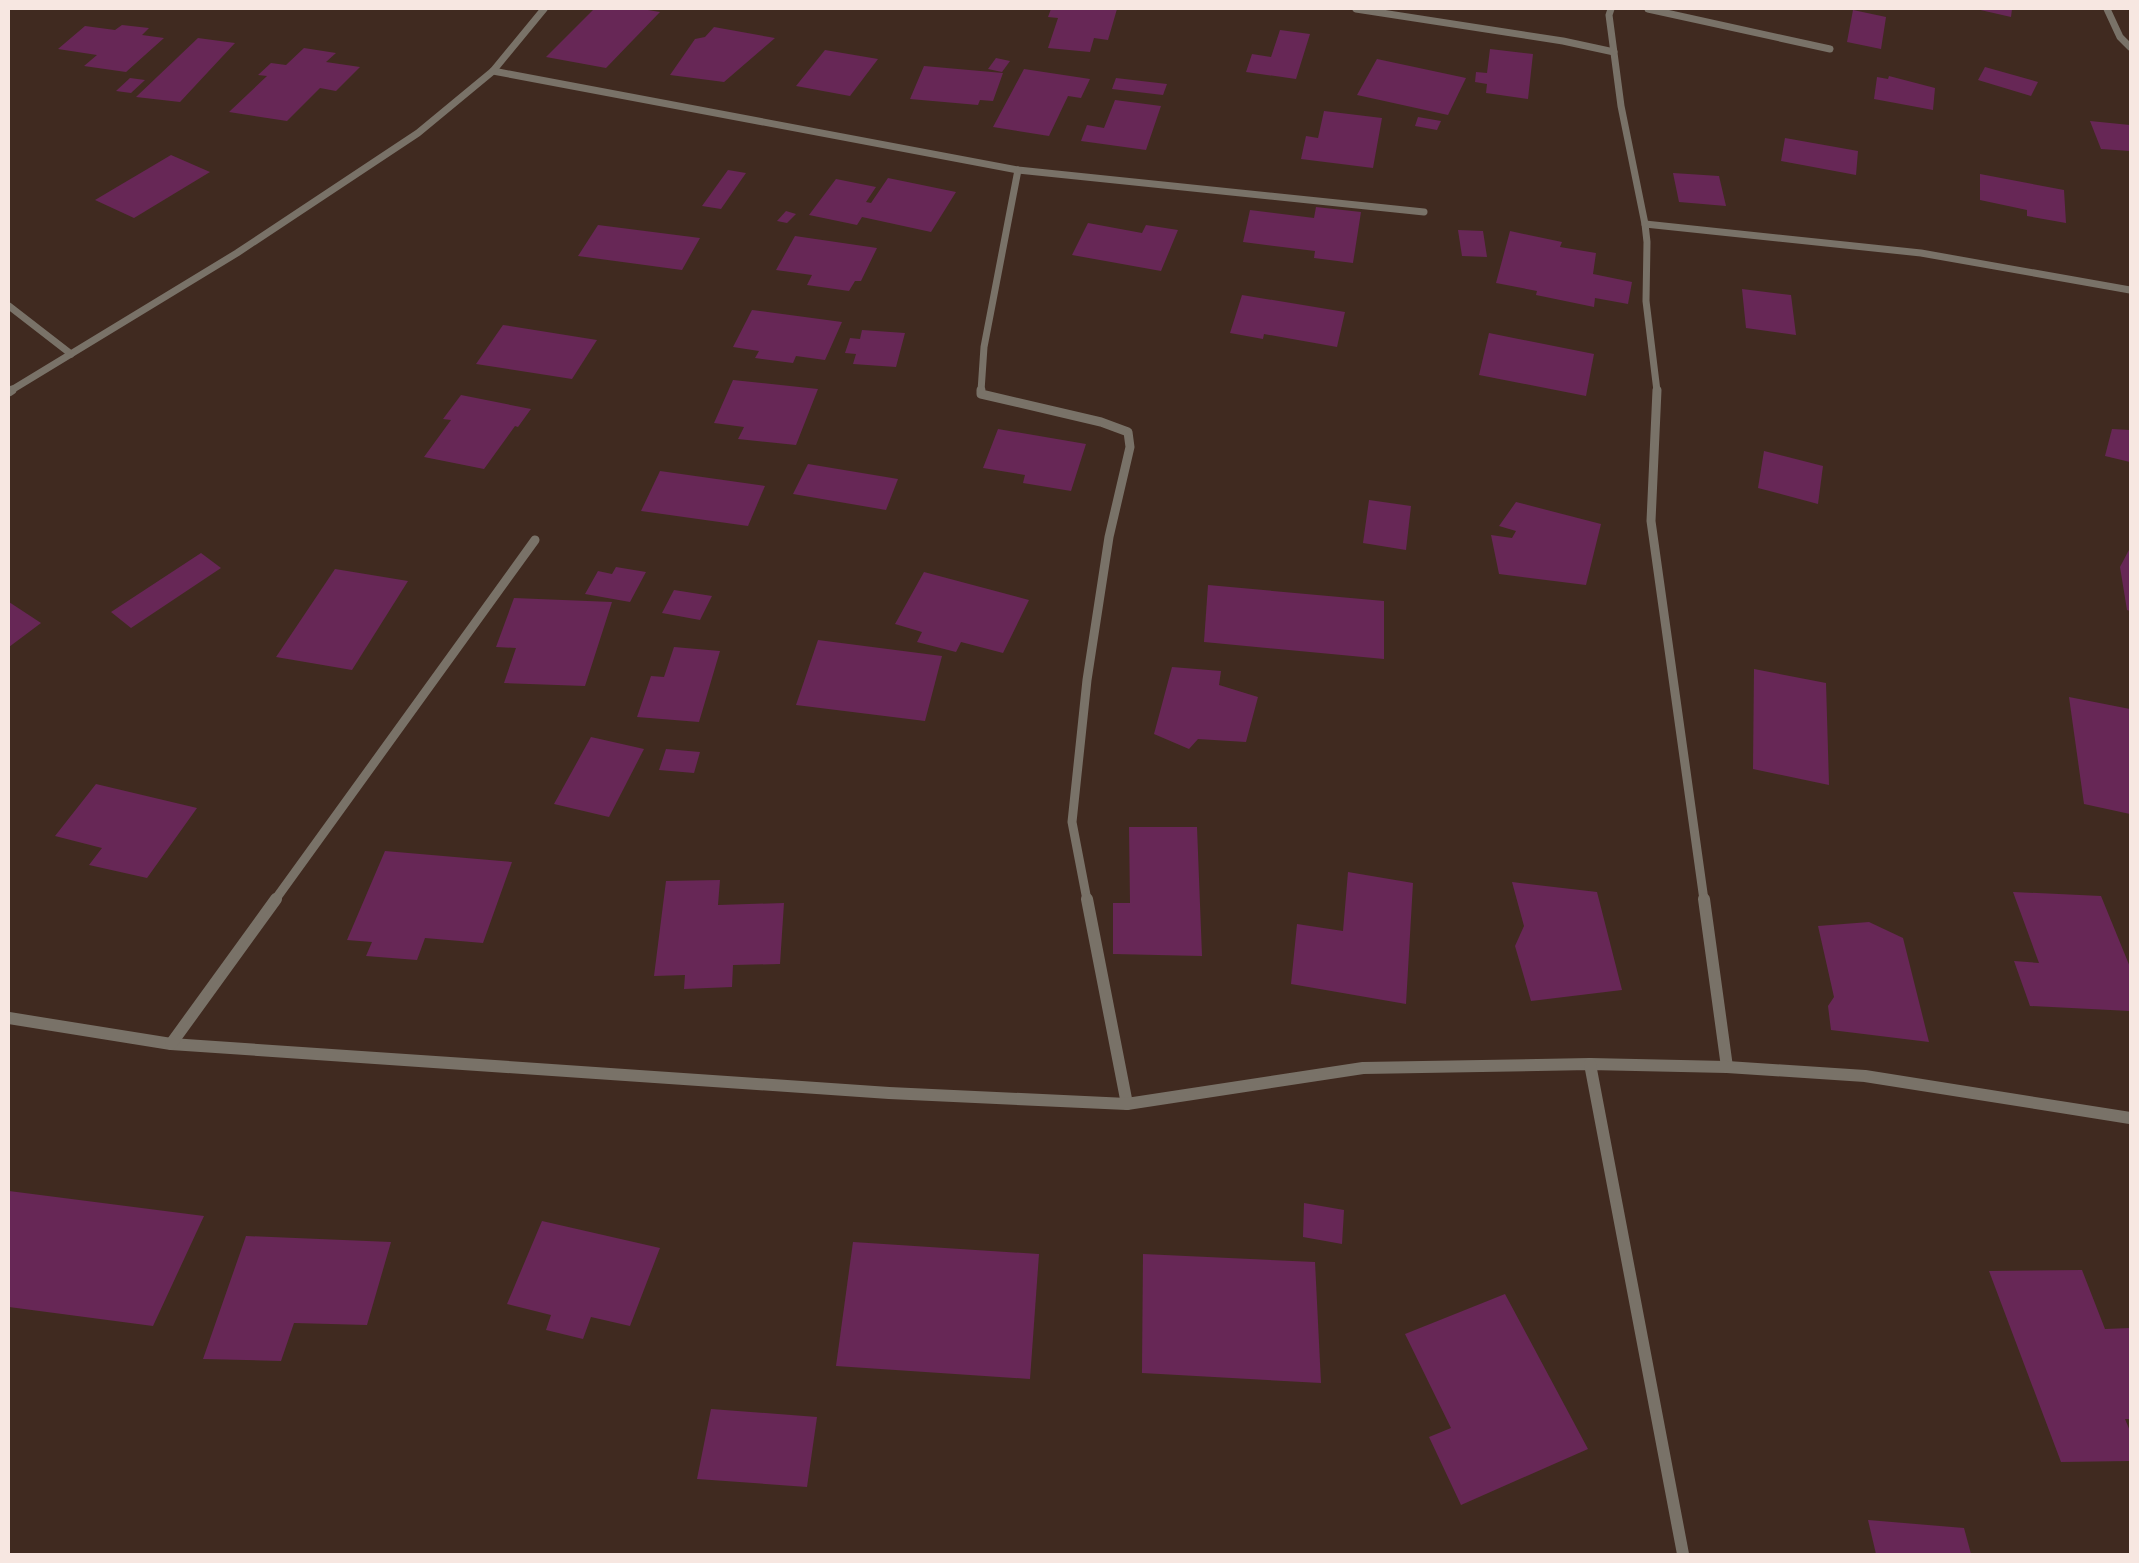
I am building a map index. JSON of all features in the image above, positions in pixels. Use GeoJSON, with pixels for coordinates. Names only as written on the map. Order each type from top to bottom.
{"type":"FeatureCollection","features":[{"type":"Feature","properties":{"kind":"street"},"geometry":{"type":"LineString","coordinates":[[9,392],[237,253],[418,133],[493,71],[544,9]]}},
{"type":"Feature","properties":{"kind":"street"},"geometry":{"type":"LineString","coordinates":[[1356,9],[1563,41],[1614,52]]}},
{"type":"Feature","properties":{"kind":"street"},"geometry":{"type":"LineString","coordinates":[[1612,9],[1609,15],[1621,106],[1647,242],[1646,301],[1657,392],[1651,521],[1727,1067]]}},
{"type":"Feature","properties":{"kind":"street"},"geometry":{"type":"LineString","coordinates":[[1648,9],[1830,49]]}},
{"type":"Feature","properties":{"kind":"street"},"geometry":{"type":"LineString","coordinates":[[2107,9],[2120,37],[2130,47]]}},
{"type":"Feature","properties":{"kind":"street"},"geometry":{"type":"LineString","coordinates":[[493,71],[1018,170],[1424,212]]}},
{"type":"Feature","properties":{"kind":"street"},"geometry":{"type":"LineString","coordinates":[[1018,170],[984,347],[981,394],[1101,422],[1128,432],[1130,447],[1108,547],[1087,680],[1072,822],[1127,1104]]}},
{"type":"Feature","properties":{"kind":"street"},"geometry":{"type":"LineString","coordinates":[[1645,224],[1921,253],[2130,290]]}},
{"type":"Feature","properties":{"kind":"street"},"geometry":{"type":"LineString","coordinates":[[9,306],[71,354]]}},
{"type":"Feature","properties":{"kind":"street"},"geometry":{"type":"LineString","coordinates":[[171,1044],[535,540]]}},
{"type":"Feature","properties":{"kind":"street"},"geometry":{"type":"LineString","coordinates":[[9,1018],[171,1044],[889,1093],[1127,1104],[1363,1068],[1590,1064],[1727,1067],[1865,1076],[2130,1118]]}},
{"type":"Feature","properties":{"kind":"street"},"geometry":{"type":"LineString","coordinates":[[1590,1064],[1683,1554]]}},
{"type":"Feature","properties":{"kind":"building"},"geometry":{"type":"Polygon","coordinates":[[[594,9],[642,9],[660,12],[606,68],[546,57],[594,9]]]}},
{"type":"Feature","properties":{"kind":"building"},"geometry":{"type":"Polygon","coordinates":[[[1051,9],[1117,9],[1108,40],[1094,38],[1090,52],[1048,48],[1058,18],[1048,17],[1051,9]]]}},
{"type":"Feature","properties":{"kind":"building"},"geometry":{"type":"Polygon","coordinates":[[[1976,9],[2012,9],[2011,17],[1976,9]]]}},
{"type":"Feature","properties":{"kind":"building"},"geometry":{"type":"Polygon","coordinates":[[[1853,10],[1886,17],[1881,49],[1847,42],[1853,10]]]}},
{"type":"Feature","properties":{"kind":"building"},"geometry":{"type":"Polygon","coordinates":[[[122,25],[149,28],[142,35],[164,38],[126,72],[84,66],[97,55],[58,49],[85,26],[115,30],[122,25]]]}},
{"type":"Feature","properties":{"kind":"building"},"geometry":{"type":"Polygon","coordinates":[[[714,27],[775,38],[724,82],[670,75],[695,39],[705,37],[714,27]]]}},
{"type":"Feature","properties":{"kind":"building"},"geometry":{"type":"Polygon","coordinates":[[[1280,30],[1310,34],[1296,79],[1246,72],[1252,54],[1271,57],[1280,30]]]}},
{"type":"Feature","properties":{"kind":"building"},"geometry":{"type":"Polygon","coordinates":[[[198,38],[235,43],[180,102],[136,97],[198,38]]]}},
{"type":"Feature","properties":{"kind":"building"},"geometry":{"type":"Polygon","coordinates":[[[304,48],[336,53],[326,62],[360,67],[336,91],[320,88],[287,121],[229,112],[267,76],[258,75],[271,63],[286,65],[304,48]]]}},
{"type":"Feature","properties":{"kind":"building"},"geometry":{"type":"Polygon","coordinates":[[[1490,49],[1533,54],[1528,99],[1486,93],[1487,84],[1475,82],[1476,72],[1487,73],[1490,49]]]}},
{"type":"Feature","properties":{"kind":"building"},"geometry":{"type":"Polygon","coordinates":[[[825,50],[878,59],[850,96],[796,86],[825,50]]]}},
{"type":"Feature","properties":{"kind":"building"},"geometry":{"type":"Polygon","coordinates":[[[996,58],[1010,61],[1002,72],[988,69],[996,58]]]}},
{"type":"Feature","properties":{"kind":"building"},"geometry":{"type":"Polygon","coordinates":[[[1377,59],[1466,78],[1448,115],[1357,95],[1377,59]]]}},
{"type":"Feature","properties":{"kind":"building"},"geometry":{"type":"Polygon","coordinates":[[[924,66],[1003,73],[993,101],[980,100],[978,105],[910,99],[924,66]]]}},
{"type":"Feature","properties":{"kind":"building"},"geometry":{"type":"Polygon","coordinates":[[[1985,67],[2038,82],[2031,96],[1978,80],[1985,67]]]}},
{"type":"Feature","properties":{"kind":"building"},"geometry":{"type":"Polygon","coordinates":[[[1024,69],[1090,79],[1081,98],[1068,96],[1049,136],[993,127],[1024,69]]]}},
{"type":"Feature","properties":{"kind":"building"},"geometry":{"type":"Polygon","coordinates":[[[1889,76],[1935,88],[1933,110],[1874,99],[1877,77],[1888,79],[1889,76]]]}},
{"type":"Feature","properties":{"kind":"building"},"geometry":{"type":"Polygon","coordinates":[[[130,78],[145,80],[131,93],[116,91],[130,78]]]}},
{"type":"Feature","properties":{"kind":"building"},"geometry":{"type":"Polygon","coordinates":[[[1116,78],[1167,84],[1163,95],[1112,89],[1116,78]]]}},
{"type":"Feature","properties":{"kind":"building"},"geometry":{"type":"Polygon","coordinates":[[[1115,100],[1161,106],[1146,150],[1081,141],[1087,125],[1104,128],[1115,100]]]}},
{"type":"Feature","properties":{"kind":"building"},"geometry":{"type":"Polygon","coordinates":[[[1324,111],[1382,118],[1373,168],[1301,159],[1306,136],[1318,138],[1324,111]]]}},
{"type":"Feature","properties":{"kind":"building"},"geometry":{"type":"Polygon","coordinates":[[[1418,117],[1441,121],[1437,130],[1415,126],[1418,117]]]}},
{"type":"Feature","properties":{"kind":"building"},"geometry":{"type":"Polygon","coordinates":[[[2090,121],[2130,125],[2130,151],[2101,149],[2090,121]]]}},
{"type":"Feature","properties":{"kind":"building"},"geometry":{"type":"Polygon","coordinates":[[[1785,138],[1858,151],[1856,175],[1781,161],[1785,138]]]}},
{"type":"Feature","properties":{"kind":"building"},"geometry":{"type":"Polygon","coordinates":[[[171,155],[210,172],[134,218],[95,200],[171,155]]]}},
{"type":"Feature","properties":{"kind":"building"},"geometry":{"type":"Polygon","coordinates":[[[728,170],[746,173],[721,209],[702,206],[728,170]]]}},
{"type":"Feature","properties":{"kind":"building"},"geometry":{"type":"Polygon","coordinates":[[[1673,173],[1719,176],[1726,206],[1679,202],[1673,173]]]}},
{"type":"Feature","properties":{"kind":"building"},"geometry":{"type":"Polygon","coordinates":[[[1980,174],[2064,190],[2066,223],[2027,216],[2027,210],[1980,200],[1980,174]]]}},
{"type":"Feature","properties":{"kind":"building"},"geometry":{"type":"Polygon","coordinates":[[[888,178],[956,192],[931,232],[862,217],[857,225],[809,215],[836,179],[876,187],[866,202],[871,203],[888,178]]]}},
{"type":"Feature","properties":{"kind":"building"},"geometry":{"type":"Polygon","coordinates":[[[1316,207],[1361,212],[1353,263],[1314,258],[1315,251],[1243,242],[1250,210],[1314,218],[1316,207]]]}},
{"type":"Feature","properties":{"kind":"building"},"geometry":{"type":"Polygon","coordinates":[[[786,211],[796,214],[787,223],[777,221],[786,211]]]}},
{"type":"Feature","properties":{"kind":"building"},"geometry":{"type":"Polygon","coordinates":[[[1088,223],[1142,233],[1146,225],[1178,230],[1161,271],[1072,255],[1088,223]]]}},
{"type":"Feature","properties":{"kind":"building"},"geometry":{"type":"Polygon","coordinates":[[[598,225],[700,238],[682,270],[578,256],[598,225]]]}},
{"type":"Feature","properties":{"kind":"building"},"geometry":{"type":"Polygon","coordinates":[[[1458,230],[1483,231],[1487,257],[1462,256],[1458,230]]]}},
{"type":"Feature","properties":{"kind":"building"},"geometry":{"type":"Polygon","coordinates":[[[1510,231],[1562,242],[1560,247],[1596,253],[1593,274],[1632,282],[1628,304],[1595,298],[1594,307],[1536,295],[1537,291],[1496,283],[1510,231]]]}},
{"type":"Feature","properties":{"kind":"building"},"geometry":{"type":"Polygon","coordinates":[[[795,236],[877,248],[861,281],[855,281],[849,291],[807,285],[812,275],[776,270],[795,236]]]}},
{"type":"Feature","properties":{"kind":"building"},"geometry":{"type":"Polygon","coordinates":[[[1742,289],[1791,295],[1796,335],[1746,328],[1742,289]]]}},
{"type":"Feature","properties":{"kind":"building"},"geometry":{"type":"Polygon","coordinates":[[[1242,295],[1345,312],[1337,347],[1264,334],[1263,339],[1230,333],[1242,295]]]}},
{"type":"Feature","properties":{"kind":"building"},"geometry":{"type":"Polygon","coordinates":[[[752,310],[842,322],[825,360],[796,356],[793,363],[755,358],[759,351],[733,347],[752,310]]]}},
{"type":"Feature","properties":{"kind":"building"},"geometry":{"type":"Polygon","coordinates":[[[503,325],[597,340],[572,379],[476,364],[503,325]]]}},
{"type":"Feature","properties":{"kind":"building"},"geometry":{"type":"Polygon","coordinates":[[[862,330],[905,333],[896,367],[853,364],[856,354],[845,353],[850,338],[860,339],[862,330]]]}},
{"type":"Feature","properties":{"kind":"building"},"geometry":{"type":"Polygon","coordinates":[[[1489,333],[1594,354],[1586,396],[1479,375],[1489,333]]]}},
{"type":"Feature","properties":{"kind":"building"},"geometry":{"type":"Polygon","coordinates":[[[733,380],[818,389],[796,445],[738,439],[744,427],[714,423],[733,380]]]}},
{"type":"Feature","properties":{"kind":"building"},"geometry":{"type":"Polygon","coordinates":[[[461,395],[531,409],[518,427],[515,426],[484,469],[424,457],[451,420],[443,419],[461,395]]]}},
{"type":"Feature","properties":{"kind":"building"},"geometry":{"type":"Polygon","coordinates":[[[998,429],[1086,444],[1071,491],[1023,483],[1025,475],[983,468],[998,429]]]}},
{"type":"Feature","properties":{"kind":"building"},"geometry":{"type":"Polygon","coordinates":[[[2112,429],[2130,430],[2130,462],[2105,456],[2112,429]]]}},
{"type":"Feature","properties":{"kind":"building"},"geometry":{"type":"Polygon","coordinates":[[[1764,451],[1823,466],[1818,504],[1758,488],[1764,451]]]}},
{"type":"Feature","properties":{"kind":"building"},"geometry":{"type":"Polygon","coordinates":[[[808,464],[898,479],[886,510],[793,494],[808,464]]]}},
{"type":"Feature","properties":{"kind":"building"},"geometry":{"type":"Polygon","coordinates":[[[660,471],[765,486],[748,526],[641,511],[660,471]]]}},
{"type":"Feature","properties":{"kind":"building"},"geometry":{"type":"Polygon","coordinates":[[[1369,500],[1411,506],[1406,550],[1363,543],[1369,500]]]}},
{"type":"Feature","properties":{"kind":"building"},"geometry":{"type":"Polygon","coordinates":[[[1516,502],[1601,524],[1586,585],[1499,574],[1491,535],[1512,538],[1516,531],[1499,526],[1516,502]]]}},
{"type":"Feature","properties":{"kind":"building"},"geometry":{"type":"Polygon","coordinates":[[[2130,548],[2130,611],[2127,610],[2120,567],[2130,548]]]}},
{"type":"Feature","properties":{"kind":"building"},"geometry":{"type":"Polygon","coordinates":[[[201,553],[221,568],[131,628],[111,612],[201,553]]]}},
{"type":"Feature","properties":{"kind":"building"},"geometry":{"type":"Polygon","coordinates":[[[616,567],[646,572],[630,602],[585,594],[598,571],[612,574],[616,567]]]}},
{"type":"Feature","properties":{"kind":"building"},"geometry":{"type":"Polygon","coordinates":[[[335,569],[408,581],[352,670],[276,657],[335,569]]]}},
{"type":"Feature","properties":{"kind":"building"},"geometry":{"type":"Polygon","coordinates":[[[924,572],[1029,600],[1003,653],[961,642],[956,652],[917,642],[922,632],[895,624],[924,572]]]}},
{"type":"Feature","properties":{"kind":"building"},"geometry":{"type":"Polygon","coordinates":[[[1208,585],[1384,601],[1384,659],[1204,642],[1208,585]]]}},
{"type":"Feature","properties":{"kind":"building"},"geometry":{"type":"Polygon","coordinates":[[[674,590],[712,596],[700,620],[662,613],[674,590]]]}},
{"type":"Feature","properties":{"kind":"building"},"geometry":{"type":"Polygon","coordinates":[[[514,598],[612,602],[585,686],[504,683],[516,648],[496,647],[514,598]]]}},
{"type":"Feature","properties":{"kind":"building"},"geometry":{"type":"Polygon","coordinates":[[[9,602],[41,623],[9,647],[9,602]]]}},
{"type":"Feature","properties":{"kind":"building"},"geometry":{"type":"Polygon","coordinates":[[[818,640],[942,656],[925,721],[796,705],[818,640]]]}},
{"type":"Feature","properties":{"kind":"building"},"geometry":{"type":"Polygon","coordinates":[[[674,647],[720,651],[699,722],[637,717],[651,676],[664,677],[674,647]]]}},
{"type":"Feature","properties":{"kind":"building"},"geometry":{"type":"Polygon","coordinates":[[[1172,667],[1221,671],[1219,685],[1258,697],[1246,742],[1198,739],[1189,749],[1154,734],[1172,667]]]}},
{"type":"Feature","properties":{"kind":"building"},"geometry":{"type":"Polygon","coordinates":[[[1754,669],[1826,683],[1829,785],[1753,769],[1754,669]]]}},
{"type":"Feature","properties":{"kind":"building"},"geometry":{"type":"Polygon","coordinates":[[[2069,697],[2130,709],[2130,814],[2084,804],[2069,697]]]}},
{"type":"Feature","properties":{"kind":"building"},"geometry":{"type":"Polygon","coordinates":[[[591,737],[644,749],[609,817],[554,804],[591,737]]]}},
{"type":"Feature","properties":{"kind":"building"},"geometry":{"type":"Polygon","coordinates":[[[666,749],[700,752],[694,773],[659,770],[666,749]]]}},
{"type":"Feature","properties":{"kind":"building"},"geometry":{"type":"Polygon","coordinates":[[[96,784],[197,808],[147,878],[89,865],[102,848],[55,836],[96,784]]]}},
{"type":"Feature","properties":{"kind":"building"},"geometry":{"type":"Polygon","coordinates":[[[1129,827],[1197,827],[1202,956],[1113,954],[1113,903],[1130,903],[1129,827]]]}},
{"type":"Feature","properties":{"kind":"building"},"geometry":{"type":"Polygon","coordinates":[[[385,851],[512,862],[483,943],[425,938],[417,960],[366,956],[372,942],[347,940],[385,851]]]}},
{"type":"Feature","properties":{"kind":"building"},"geometry":{"type":"Polygon","coordinates":[[[1348,872],[1413,883],[1406,1004],[1291,984],[1297,924],[1343,931],[1348,872]]]}},
{"type":"Feature","properties":{"kind":"building"},"geometry":{"type":"Polygon","coordinates":[[[720,880],[718,905],[784,903],[780,964],[733,965],[732,987],[684,989],[685,975],[654,976],[666,881],[720,880]]]}},
{"type":"Feature","properties":{"kind":"building"},"geometry":{"type":"Polygon","coordinates":[[[1512,882],[1597,892],[1622,990],[1531,1001],[1515,946],[1524,926],[1512,882]]]}},
{"type":"Feature","properties":{"kind":"building"},"geometry":{"type":"Polygon","coordinates":[[[2013,892],[2101,896],[2130,967],[2130,1011],[2030,1006],[2014,961],[2039,963],[2013,892]]]}},
{"type":"Feature","properties":{"kind":"building"},"geometry":{"type":"Polygon","coordinates":[[[1869,922],[1903,938],[1929,1042],[1831,1030],[1828,1006],[1834,997],[1818,926],[1869,922]]]}},
{"type":"Feature","properties":{"kind":"building"},"geometry":{"type":"Polygon","coordinates":[[[9,1191],[204,1216],[153,1326],[9,1307],[9,1191]]]}},
{"type":"Feature","properties":{"kind":"building"},"geometry":{"type":"Polygon","coordinates":[[[1304,1203],[1344,1210],[1342,1244],[1303,1237],[1304,1203]]]}},
{"type":"Feature","properties":{"kind":"building"},"geometry":{"type":"Polygon","coordinates":[[[542,1221],[660,1248],[630,1326],[591,1317],[583,1339],[546,1330],[551,1315],[507,1304],[542,1221]]]}},
{"type":"Feature","properties":{"kind":"building"},"geometry":{"type":"Polygon","coordinates":[[[246,1236],[391,1242],[367,1325],[294,1323],[281,1361],[203,1359],[246,1236]]]}},
{"type":"Feature","properties":{"kind":"building"},"geometry":{"type":"Polygon","coordinates":[[[853,1242],[1039,1254],[1030,1379],[836,1366],[853,1242]]]}},
{"type":"Feature","properties":{"kind":"building"},"geometry":{"type":"Polygon","coordinates":[[[1143,1254],[1315,1262],[1321,1383],[1142,1373],[1143,1254]]]}},
{"type":"Feature","properties":{"kind":"building"},"geometry":{"type":"Polygon","coordinates":[[[2082,1270],[2105,1329],[2130,1328],[2130,1419],[2125,1419],[2130,1431],[2130,1461],[2061,1462],[1989,1271],[2082,1270]]]}},
{"type":"Feature","properties":{"kind":"building"},"geometry":{"type":"Polygon","coordinates":[[[1505,1294],[1588,1449],[1461,1505],[1429,1437],[1451,1428],[1405,1334],[1505,1294]]]}},
{"type":"Feature","properties":{"kind":"building"},"geometry":{"type":"Polygon","coordinates":[[[711,1409],[817,1417],[807,1487],[697,1479],[711,1409]]]}},
{"type":"Feature","properties":{"kind":"building"},"geometry":{"type":"Polygon","coordinates":[[[1868,1520],[1964,1528],[1971,1554],[1876,1554],[1868,1520]]]}}]}
